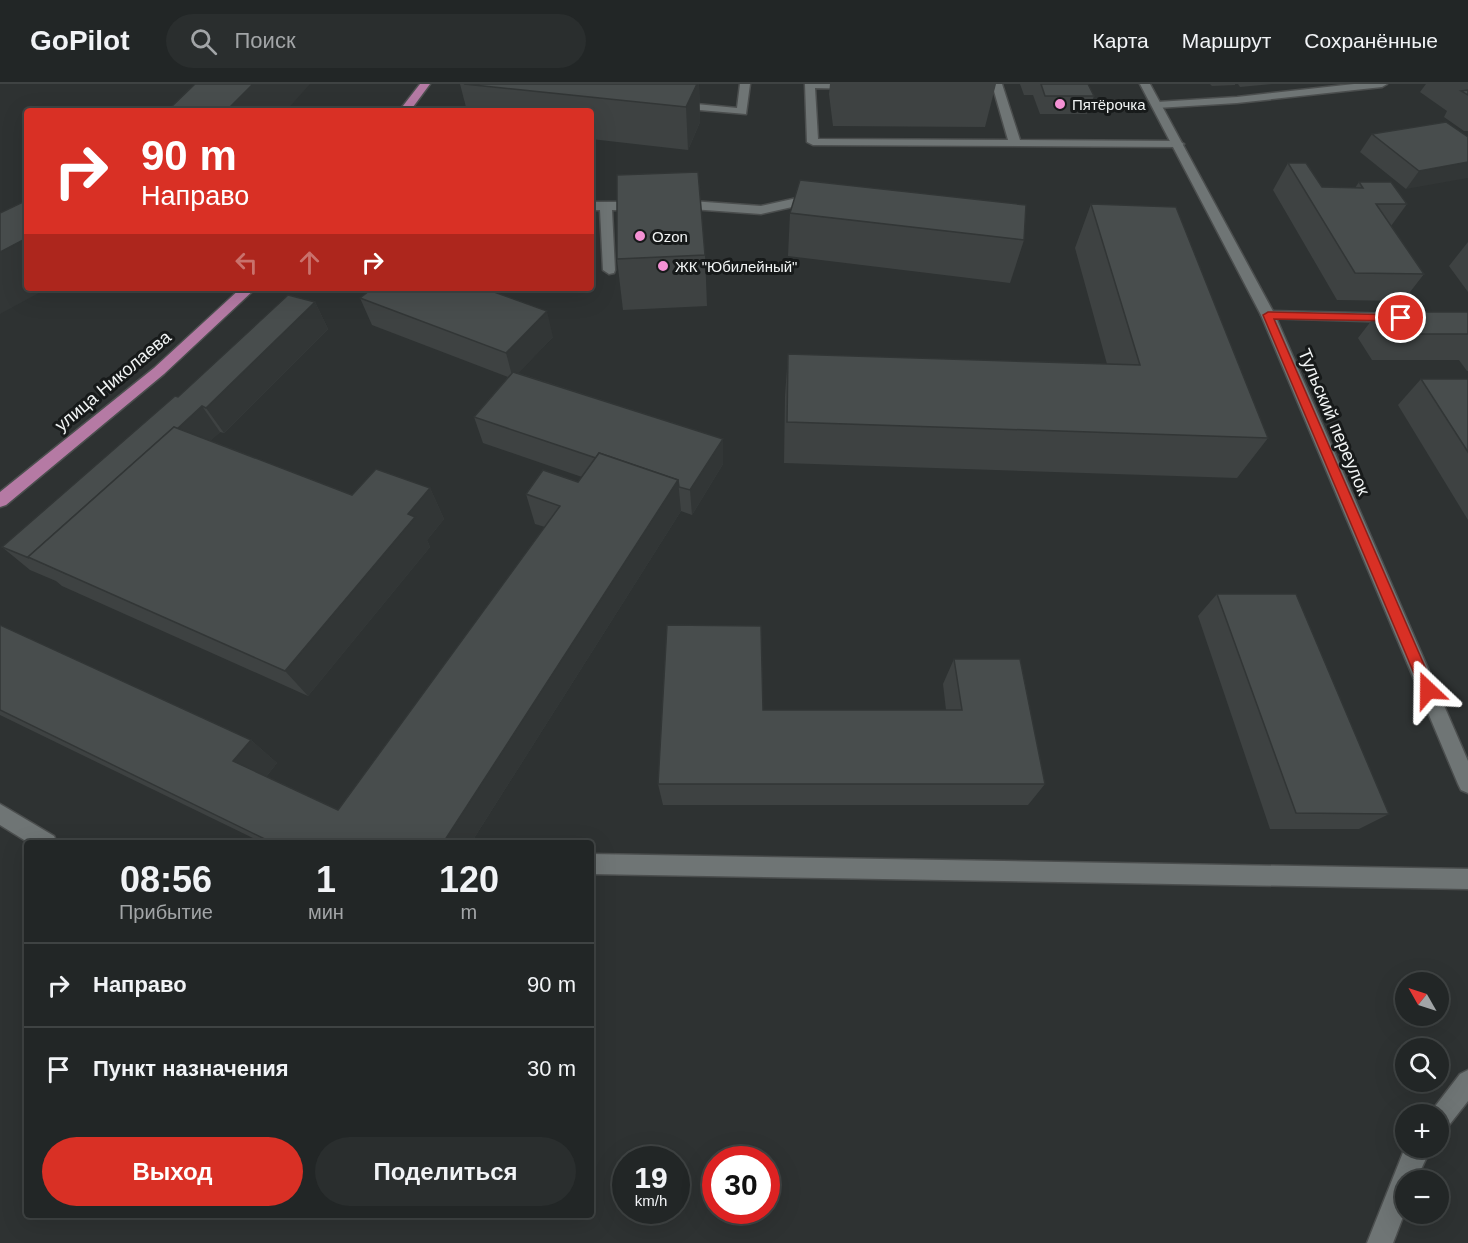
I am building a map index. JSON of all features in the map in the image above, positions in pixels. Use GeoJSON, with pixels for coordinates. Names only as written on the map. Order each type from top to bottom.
{"type":"FeatureCollection","features":[{"type":"Feature","properties":{"kind":"main road"},"geometry":{"type":"LineString","coordinates":[[406,108],[425,84]]}},
{"type":"Feature","properties":{"kind":"main road","name":"улица Николаева"},"geometry":{"type":"LineString","coordinates":[[0,501],[130,394],[246,291]]}},
{"type":"Feature","properties":{"kind":"street"},"geometry":{"type":"LineString","coordinates":[[659,104],[742,112],[745,84]]}},
{"type":"Feature","properties":{"kind":"street"},"geometry":{"type":"LineString","coordinates":[[863,84],[863,86],[810,85],[813,142],[1178,144]]}},
{"type":"Feature","properties":{"kind":"street"},"geometry":{"type":"LineString","coordinates":[[997,84],[1015,143]]}},
{"type":"Feature","properties":{"kind":"street","name":"Тульский переулок"},"geometry":{"type":"LineString","coordinates":[[1145,84],[1268,315],[1468,784]]}},
{"type":"Feature","properties":{"kind":"street"},"geometry":{"type":"LineString","coordinates":[[1157,105],[1237,100],[1382,84]]}},
{"type":"Feature","properties":{"kind":"street"},"geometry":{"type":"LineString","coordinates":[[594,206],[683,204],[761,210],[813,198],[824,199]]}},
{"type":"Feature","properties":{"kind":"street"},"geometry":{"type":"LineString","coordinates":[[606,207],[609,270]]}},
{"type":"Feature","properties":{"kind":"street"},"geometry":{"type":"LineString","coordinates":[[1268,315],[1409,318]]}},
{"type":"Feature","properties":{"kind":"street"},"geometry":{"type":"LineString","coordinates":[[0,814],[42,840]]}},
{"type":"Feature","properties":{"kind":"street"},"geometry":{"type":"LineString","coordinates":[[594,864],[1468,879]]}},
{"type":"Feature","properties":{"kind":"street"},"geometry":{"type":"LineString","coordinates":[[1449,1107],[1468,1082]]}},
{"type":"Feature","properties":{"kind":"street"},"geometry":{"type":"LineString","coordinates":[[1380,1243],[1412,1158]]}},
{"type":"Feature","properties":{"kind":"building"},"geometry":{"type":"Polygon","coordinates":[[[195,84],[253,84],[229,108],[170,108],[195,84]]]}},
{"type":"Feature","properties":{"kind":"building"},"geometry":{"type":"Polygon","coordinates":[[[464,84],[697,84],[686,107],[464,84]]]}},
{"type":"Feature","properties":{"kind":"building"},"geometry":{"type":"Polygon","coordinates":[[[1041,84],[1088,84],[1094,96],[1045,96],[1041,84]]]}},
{"type":"Feature","properties":{"kind":"building"},"geometry":{"type":"Polygon","coordinates":[[[1446,122],[1468,137],[1468,162],[1419,171],[1372,134],[1446,122]]]}},
{"type":"Feature","properties":{"kind":"building"},"geometry":{"type":"Polygon","coordinates":[[[1288,163],[1306,163],[1322,187],[1363,188],[1359,182],[1391,182],[1407,204],[1376,204],[1424,274],[1355,273],[1288,163]]]}},
{"type":"Feature","properties":{"kind":"building"},"geometry":{"type":"Polygon","coordinates":[[[698,172],[705,255],[617,259],[617,175],[698,172]]]}},
{"type":"Feature","properties":{"kind":"building"},"geometry":{"type":"Polygon","coordinates":[[[800,180],[1026,205],[1024,240],[790,213],[800,180]]]}},
{"type":"Feature","properties":{"kind":"building"},"geometry":{"type":"Polygon","coordinates":[[[24,201],[24,240],[0,252],[0,213],[24,201]]]}},
{"type":"Feature","properties":{"kind":"building"},"geometry":{"type":"Polygon","coordinates":[[[1091,204],[1176,207],[1268,438],[787,422],[788,354],[1140,365],[1091,204]]]}},
{"type":"Feature","properties":{"kind":"building"},"geometry":{"type":"Polygon","coordinates":[[[369,291],[491,291],[547,311],[506,353],[360,298],[369,291]]]}},
{"type":"Feature","properties":{"kind":"building"},"geometry":{"type":"Polygon","coordinates":[[[288,295],[315,302],[206,408],[202,406],[177,429],[174,427],[29,558],[2,547],[175,396],[178,397],[288,295]]]}},
{"type":"Feature","properties":{"kind":"building"},"geometry":{"type":"Polygon","coordinates":[[[1378,312],[1468,312],[1468,334],[1393,334],[1378,312]]]}},
{"type":"Feature","properties":{"kind":"building"},"geometry":{"type":"Polygon","coordinates":[[[513,372],[723,439],[690,490],[679,487],[678,480],[599,453],[596,458],[474,417],[513,372]]]}},
{"type":"Feature","properties":{"kind":"building"},"geometry":{"type":"Polygon","coordinates":[[[1421,379],[1468,379],[1468,452],[1421,379]]]}},
{"type":"Feature","properties":{"kind":"building"},"geometry":{"type":"Polygon","coordinates":[[[174,427],[352,495],[376,469],[430,488],[408,514],[415,517],[285,671],[28,557],[174,427]]]}},
{"type":"Feature","properties":{"kind":"building"},"geometry":{"type":"Polygon","coordinates":[[[599,453],[678,480],[445,840],[267,840],[0,710],[0,625],[251,740],[233,761],[338,810],[560,506],[526,494],[543,470],[578,482],[599,453]]]}},
{"type":"Feature","properties":{"kind":"building"},"geometry":{"type":"Polygon","coordinates":[[[1217,594],[1296,594],[1389,814],[1296,813],[1217,594]]]}},
{"type":"Feature","properties":{"kind":"building"},"geometry":{"type":"Polygon","coordinates":[[[667,625],[761,626],[763,710],[962,710],[954,659],[1020,659],[1045,784],[658,784],[667,625]]]}},
{"type":"Feature","properties":{"kind":"place","name":"Пятёрочка"},"geometry":{"type":"Point","coordinates":[1060,104]}},
{"type":"Feature","properties":{"kind":"place","name":"Ozon"},"geometry":{"type":"Point","coordinates":[640,236]}},
{"type":"Feature","properties":{"kind":"place","name":"ЖК \"Юбилейный\""},"geometry":{"type":"Point","coordinates":[663,266]}},
{"type":"Feature","properties":{"kind":"route"},"geometry":{"type":"LineString","coordinates":[[1401,318],[1268,315],[1428,690]]}}]}
